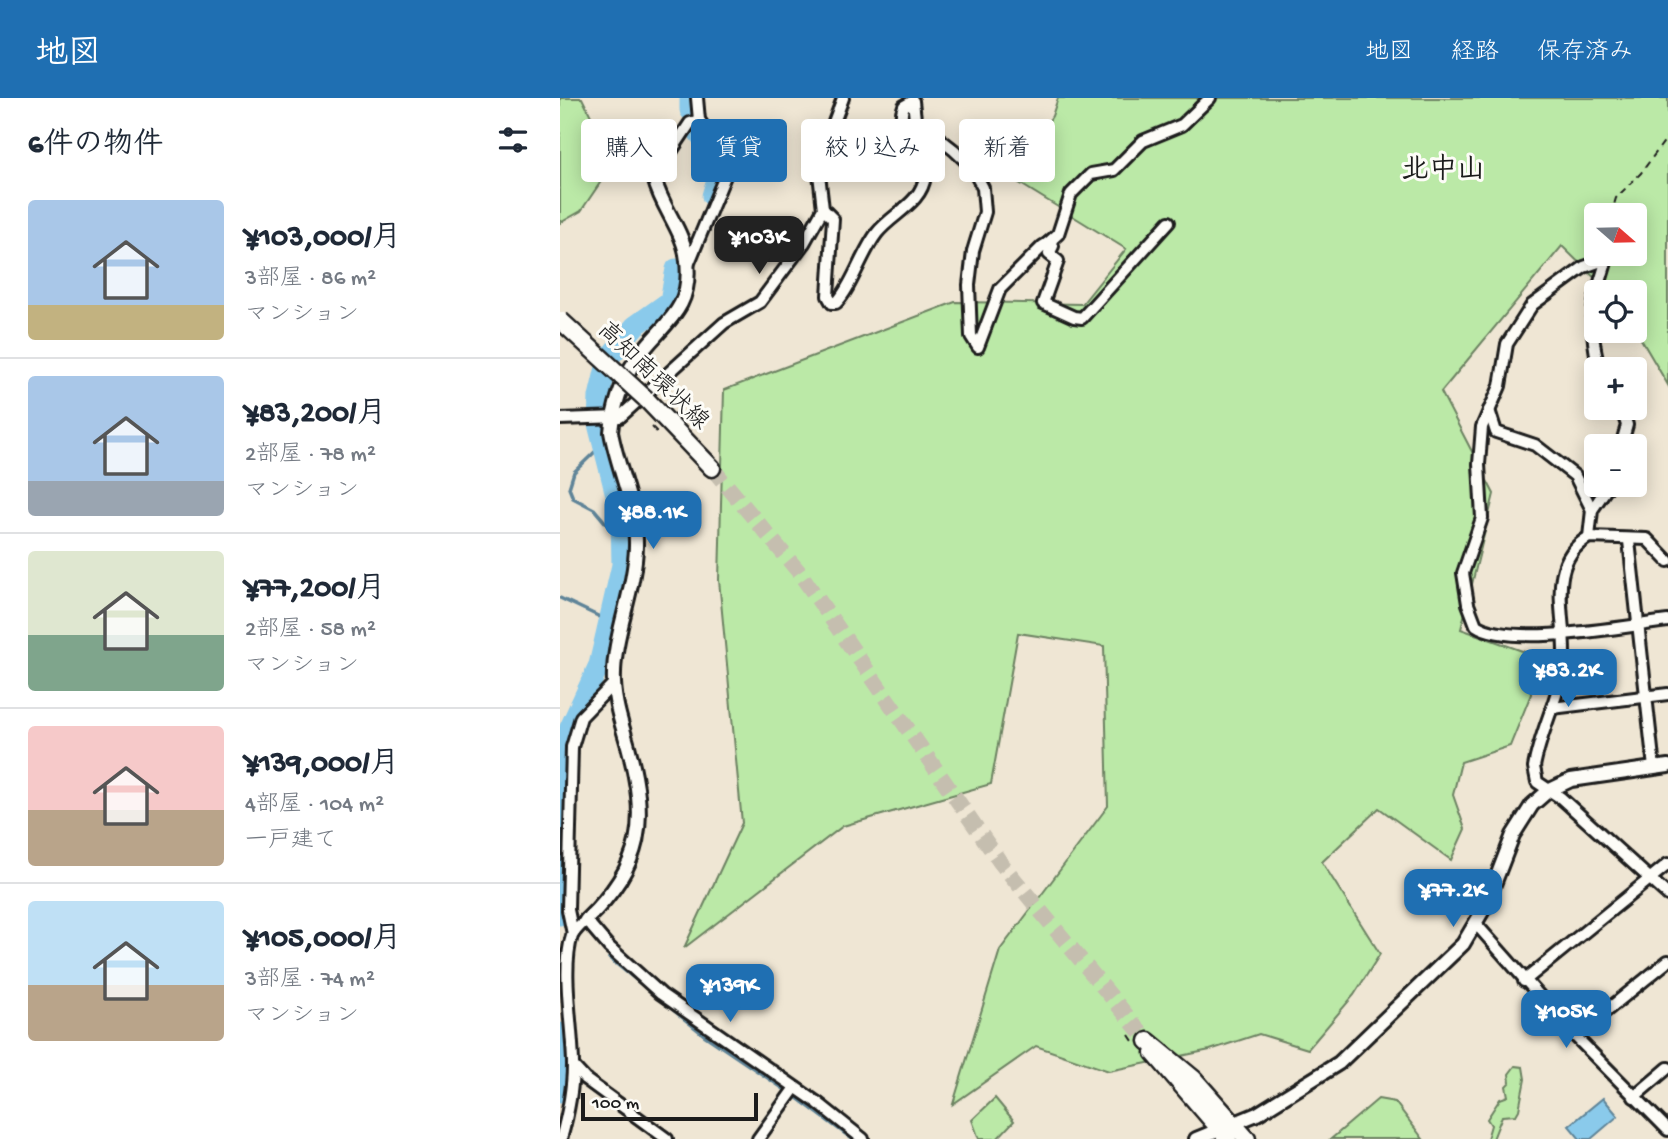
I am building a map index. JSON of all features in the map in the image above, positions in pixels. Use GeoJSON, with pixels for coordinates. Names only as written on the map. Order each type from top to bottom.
{"type":"FeatureCollection","features":[{"type":"Feature","properties":{"kind":"main road","name":"高知南環状線"},"geometry":{"type":"LineString","coordinates":[[560,320],[646,399],[712,468]]}},
{"type":"Feature","properties":{"kind":"main road"},"geometry":{"type":"LineString","coordinates":[[1144,1037],[1156,1056],[1227,1131],[1247,1139]]}},
{"type":"Feature","properties":{"kind":"street"},"geometry":{"type":"LineString","coordinates":[[696,98],[699,119]]}},
{"type":"Feature","properties":{"kind":"street"},"geometry":{"type":"LineString","coordinates":[[560,419],[620,417],[724,323],[760,302],[804,243],[823,209],[818,165],[844,98]]}},
{"type":"Feature","properties":{"kind":"street"},"geometry":{"type":"LineString","coordinates":[[823,209],[833,219],[828,290],[829,300],[836,303],[876,235],[920,190],[925,174],[924,161],[902,127],[901,118],[904,106],[913,101],[916,128],[936,136],[954,150],[974,170],[983,188],[985,212],[969,274],[971,336],[976,346],[981,346],[1000,289],[1027,260],[1058,234],[1071,194],[1091,174],[1114,170],[1137,146],[1182,125],[1210,98]]}},
{"type":"Feature","properties":{"kind":"street"},"geometry":{"type":"LineString","coordinates":[[677,143],[691,123]]}},
{"type":"Feature","properties":{"kind":"street"},"geometry":{"type":"LineString","coordinates":[[602,417],[635,362],[681,307],[688,284],[687,257],[655,182]]}},
{"type":"Feature","properties":{"kind":"street"},"geometry":{"type":"LineString","coordinates":[[688,265],[723,182]]}},
{"type":"Feature","properties":{"kind":"street"},"geometry":{"type":"LineString","coordinates":[[1048,243],[1053,246],[1049,254],[1058,261],[1043,303],[1082,318],[1169,222]]}},
{"type":"Feature","properties":{"kind":"street"},"geometry":{"type":"LineString","coordinates":[[1600,280],[1607,259],[1584,267],[1524,313],[1507,344],[1500,386],[1480,440],[1482,518],[1463,579],[1475,622],[1480,628],[1505,635],[1564,633],[1668,621]]}},
{"type":"Feature","properties":{"kind":"street"},"geometry":{"type":"LineString","coordinates":[[1489,410],[1496,432]]}},
{"type":"Feature","properties":{"kind":"street"},"geometry":{"type":"LineString","coordinates":[[573,934],[628,868],[638,838],[641,810],[638,782],[616,704],[614,682],[615,658],[632,582],[636,538],[628,494],[613,443],[602,417]]}},
{"type":"Feature","properties":{"kind":"street"},"geometry":{"type":"LineString","coordinates":[[1480,440],[1496,432],[1535,445],[1575,476],[1592,510]]}},
{"type":"Feature","properties":{"kind":"street"},"geometry":{"type":"LineString","coordinates":[[1601,497],[1592,510],[1589,537],[1566,564],[1560,583],[1564,633],[1563,667],[1534,767],[1537,782],[1561,798],[1668,895]]}},
{"type":"Feature","properties":{"kind":"street"},"geometry":{"type":"LineString","coordinates":[[1589,537],[1629,541],[1647,539],[1668,561]]}},
{"type":"Feature","properties":{"kind":"street"},"geometry":{"type":"LineString","coordinates":[[1629,541],[1654,768]]}},
{"type":"Feature","properties":{"kind":"street"},"geometry":{"type":"LineString","coordinates":[[561,1139],[567,1078],[573,1066],[568,988],[573,934],[564,909],[572,747],[581,717],[614,682]]}},
{"type":"Feature","properties":{"kind":"street"},"geometry":{"type":"LineString","coordinates":[[1552,708],[1668,694]]}},
{"type":"Feature","properties":{"kind":"street"},"geometry":{"type":"LineString","coordinates":[[1196,1139],[1227,1131],[1347,1057],[1463,944],[1476,924],[1513,835],[1532,805],[1548,791],[1571,780],[1668,766]]}},
{"type":"Feature","properties":{"kind":"street"},"geometry":{"type":"LineString","coordinates":[[1524,981],[1668,864]]}},
{"type":"Feature","properties":{"kind":"street"},"geometry":{"type":"LineString","coordinates":[[586,920],[608,947],[661,994],[861,1138]]}},
{"type":"Feature","properties":{"kind":"street"},"geometry":{"type":"LineString","coordinates":[[1476,924],[1483,928],[1524,981],[1575,1036],[1668,1130]]}},
{"type":"Feature","properties":{"kind":"street"},"geometry":{"type":"LineString","coordinates":[[1575,1036],[1668,961]]}},
{"type":"Feature","properties":{"kind":"street"},"geometry":{"type":"LineString","coordinates":[[573,1066],[585,1079],[667,1139]]}},
{"type":"Feature","properties":{"kind":"street"},"geometry":{"type":"LineString","coordinates":[[1634,1097],[1668,1068]]}},
{"type":"Feature","properties":{"kind":"street"},"geometry":{"type":"LineString","coordinates":[[758,1139],[794,1089]]}},
{"type":"Feature","properties":{"kind":"path"},"geometry":{"type":"LineString","coordinates":[[1615,203],[1619,193],[1641,173],[1668,136]]}},
{"type":"Feature","properties":{"kind":"green space"},"geometry":{"type":"Polygon","coordinates":[[[560,98],[582,98],[592,119],[581,119],[581,182],[601,182],[581,211],[560,223],[560,98]]]}},
{"type":"Feature","properties":{"kind":"green space"},"geometry":{"type":"Polygon","coordinates":[[[1058,98],[1668,98],[1668,385],[1643,343],[1647,343],[1647,280],[1597,280],[1562,246],[1441,392],[1494,494],[1461,629],[1528,653],[1531,694],[1510,746],[1461,762],[1453,795],[1465,829],[1451,860],[1379,808],[1322,862],[1380,954],[1354,995],[1308,1049],[1259,1034],[1210,1050],[1109,1071],[1036,1046],[953,1104],[1000,950],[1108,806],[1104,646],[1018,633],[991,784],[843,826],[684,948],[742,823],[719,580],[724,390],[955,302],[1082,304],[1126,249],[1017,182],[1055,182],[1055,119],[1050,119],[1058,98]]]}},
{"type":"Feature","properties":{"kind":"green space"},"geometry":{"type":"Polygon","coordinates":[[[1515,1066],[1523,1067],[1525,1079],[1519,1110],[1516,1115],[1502,1116],[1493,1139],[1487,1139],[1491,1125],[1487,1119],[1500,1099],[1508,1096],[1506,1086],[1510,1082],[1509,1074],[1515,1066]]]}},
{"type":"Feature","properties":{"kind":"green space"},"geometry":{"type":"Polygon","coordinates":[[[995,1098],[1014,1121],[997,1139],[979,1139],[972,1120],[995,1098]]]}},
{"type":"Feature","properties":{"kind":"green space"},"geometry":{"type":"Polygon","coordinates":[[[1378,1099],[1395,1102],[1423,1139],[1331,1139],[1378,1099]]]}},
{"type":"Feature","properties":{"kind":"water"},"geometry":{"type":"Polygon","coordinates":[[[1603,1098],[1618,1116],[1591,1139],[1580,1139],[1569,1126],[1603,1098]]]}},
{"type":"Feature","properties":{"kind":"waterway"},"geometry":{"type":"LineString","coordinates":[[690,98],[690,110]]}},
{"type":"Feature","properties":{"kind":"waterway"},"geometry":{"type":"LineString","coordinates":[[712,196],[716,182]]}},
{"type":"Feature","properties":{"kind":"waterway"},"geometry":{"type":"LineString","coordinates":[[560,915],[568,732],[599,665],[622,565],[621,515],[598,424],[599,397],[608,359],[635,326],[670,301],[676,269]]}},
{"type":"Feature","properties":{"kind":"waterway"},"geometry":{"type":"LineString","coordinates":[[603,444],[574,472],[569,488],[573,498],[594,509],[621,541]]}},
{"type":"Feature","properties":{"kind":"waterway"},"geometry":{"type":"LineString","coordinates":[[560,598],[598,616],[608,630]]}},
{"type":"Feature","properties":{"kind":"waterway"},"geometry":{"type":"LineString","coordinates":[[609,958],[704,1035],[787,1091]]}},
{"type":"Feature","properties":{"kind":"waterway"},"geometry":{"type":"LineString","coordinates":[[560,1033],[560,1092]]}},
{"type":"Feature","properties":{"kind":"waterway"},"geometry":{"type":"LineString","coordinates":[[796,1097],[851,1138]]}},
{"type":"Feature","properties":{"kind":"tunnel"},"geometry":{"type":"LineString","coordinates":[[712,468],[799,572],[1000,862],[1141,1033]]}},
{"type":"Feature","properties":{"kind":"district","name":"北中山"},"geometry":{"type":"Point","coordinates":[1443,171]}}]}
